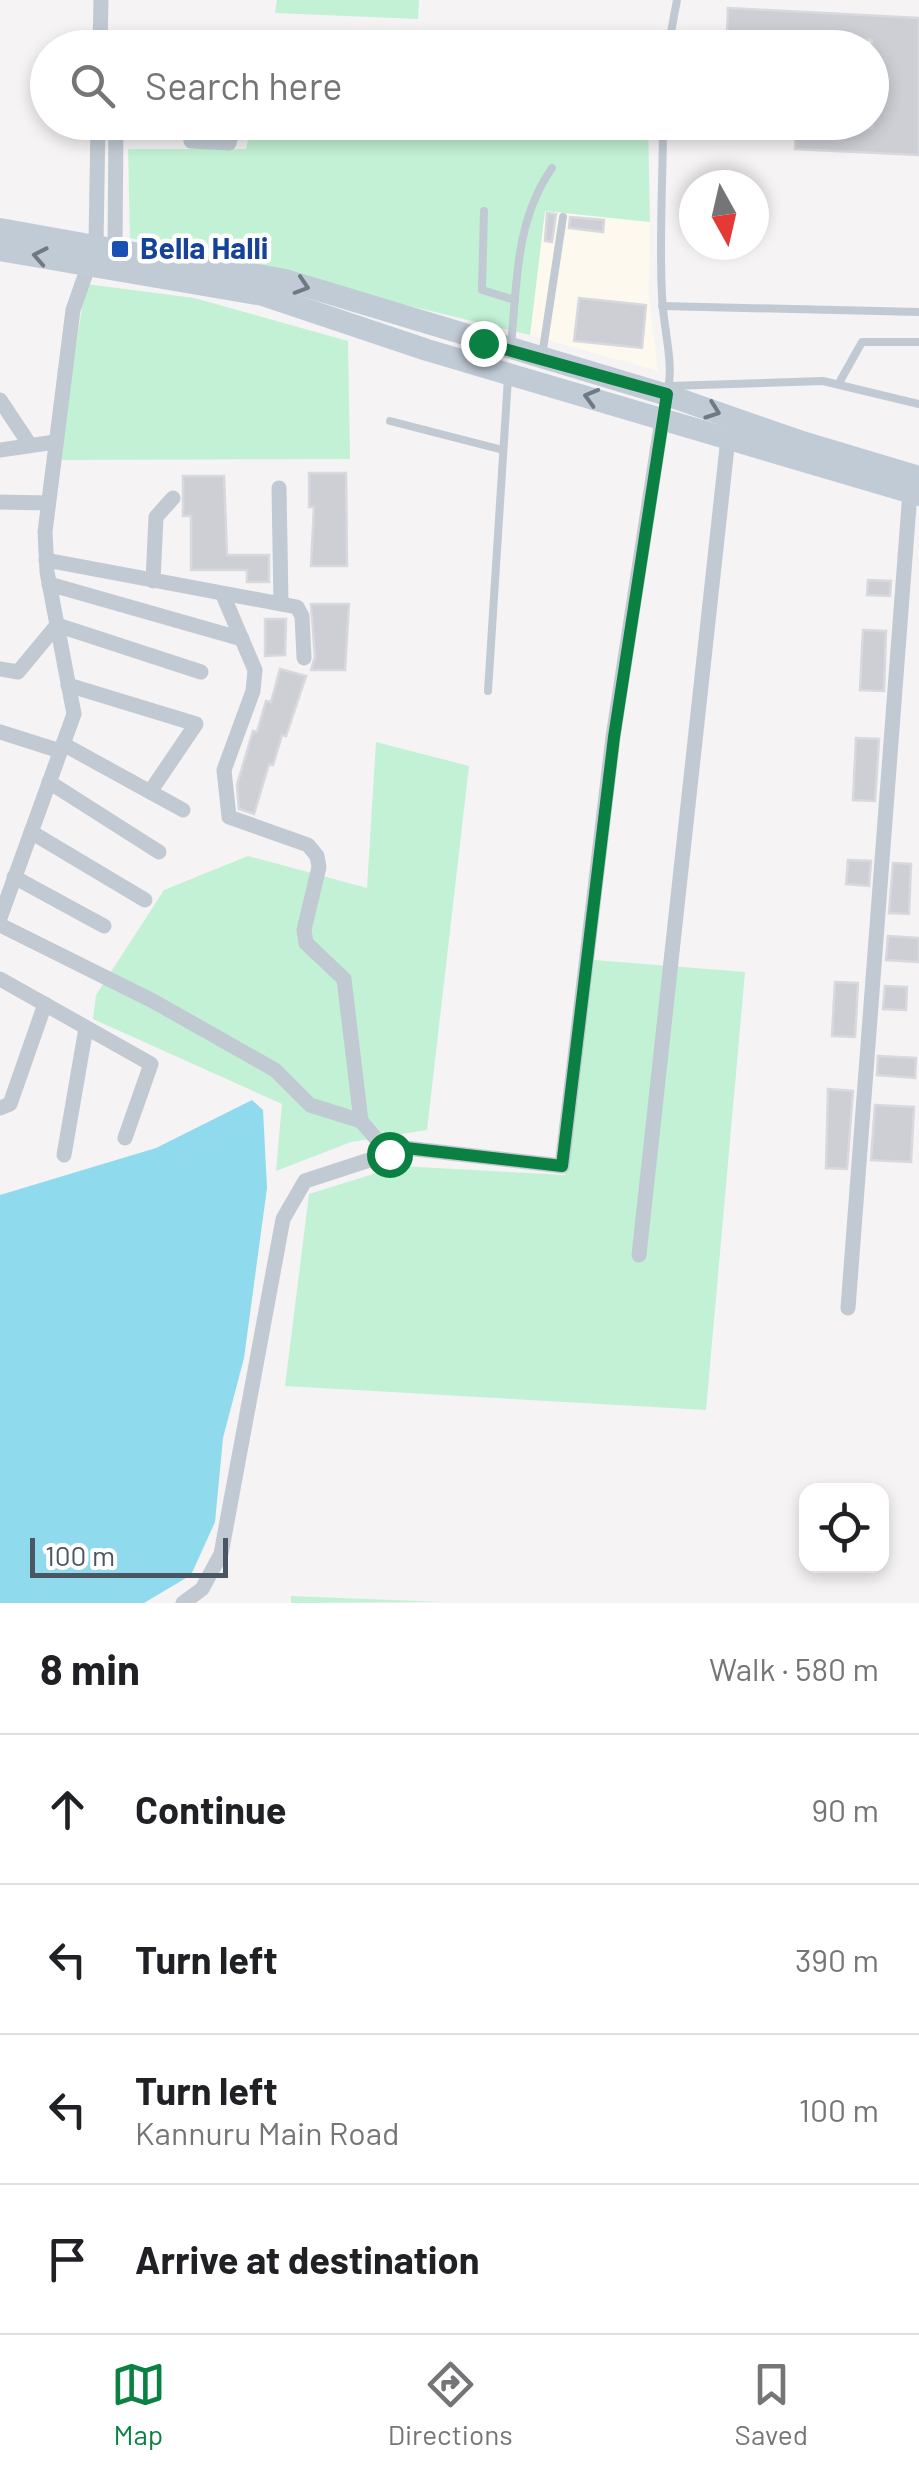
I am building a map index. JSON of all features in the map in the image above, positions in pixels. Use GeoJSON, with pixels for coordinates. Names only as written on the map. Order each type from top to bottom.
{"type":"FeatureCollection","features":[{"type":"Feature","properties":{"kind":"main road"},"geometry":{"type":"LineString","coordinates":[[4,239],[101,253],[509,362],[662,418],[916,488]]}},
{"type":"Feature","properties":{"kind":"main road"},"geometry":{"type":"LineString","coordinates":[[509,362],[542,360],[668,390],[916,488]]}},
{"type":"Feature","properties":{"kind":"street"},"geometry":{"type":"LineString","coordinates":[[100,30],[101,0]]}},
{"type":"Feature","properties":{"kind":"street"},"geometry":{"type":"LineString","coordinates":[[98,140],[101,253]]}},
{"type":"Feature","properties":{"kind":"street"},"geometry":{"type":"LineString","coordinates":[[114,140],[101,253],[73,310],[48,503],[46,560],[74,714],[0,922],[275,1070],[310,1106],[362,1121]]}},
{"type":"Feature","properties":{"kind":"street"},"geometry":{"type":"LineString","coordinates":[[190,140],[231,140]]}},
{"type":"Feature","properties":{"kind":"street"},"geometry":{"type":"LineString","coordinates":[[183,1603],[202,1589],[221,1554],[283,1219],[306,1181],[406,1148],[562,1166],[614,737],[668,390]]}},
{"type":"Feature","properties":{"kind":"street"},"geometry":{"type":"LineString","coordinates":[[0,400],[30,446]]}},
{"type":"Feature","properties":{"kind":"street"},"geometry":{"type":"LineString","coordinates":[[639,1255],[728,438]]}},
{"type":"Feature","properties":{"kind":"street"},"geometry":{"type":"LineString","coordinates":[[0,450],[55,442]]}},
{"type":"Feature","properties":{"kind":"street"},"geometry":{"type":"LineString","coordinates":[[279,488],[281,604]]}},
{"type":"Feature","properties":{"kind":"street"},"geometry":{"type":"LineString","coordinates":[[848,1308],[916,488]]}},
{"type":"Feature","properties":{"kind":"street"},"geometry":{"type":"LineString","coordinates":[[153,581],[156,517],[173,498]]}},
{"type":"Feature","properties":{"kind":"street"},"geometry":{"type":"LineString","coordinates":[[0,502],[48,503]]}},
{"type":"Feature","properties":{"kind":"street"},"geometry":{"type":"LineString","coordinates":[[46,560],[298,606],[304,658]]}},
{"type":"Feature","properties":{"kind":"street"},"geometry":{"type":"LineString","coordinates":[[49,584],[242,638]]}},
{"type":"Feature","properties":{"kind":"street"},"geometry":{"type":"LineString","coordinates":[[223,595],[255,670],[253,691],[224,770],[229,817],[308,845],[317,856],[319,867],[304,930],[306,943],[344,978],[362,1121],[389,1154]]}},
{"type":"Feature","properties":{"kind":"street"},"geometry":{"type":"LineString","coordinates":[[0,669],[18,672],[57,625]]}},
{"type":"Feature","properties":{"kind":"street"},"geometry":{"type":"LineString","coordinates":[[57,625],[201,672]]}},
{"type":"Feature","properties":{"kind":"street"},"geometry":{"type":"LineString","coordinates":[[68,685],[196,724],[150,792]]}},
{"type":"Feature","properties":{"kind":"street"},"geometry":{"type":"LineString","coordinates":[[0,732],[61,748],[183,810]]}},
{"type":"Feature","properties":{"kind":"street"},"geometry":{"type":"LineString","coordinates":[[48,782],[159,852]]}},
{"type":"Feature","properties":{"kind":"street"},"geometry":{"type":"LineString","coordinates":[[30,832],[144,900]]}},
{"type":"Feature","properties":{"kind":"street"},"geometry":{"type":"LineString","coordinates":[[14,877],[104,926]]}},
{"type":"Feature","properties":{"kind":"street"},"geometry":{"type":"LineString","coordinates":[[0,979],[151,1064],[125,1138]]}},
{"type":"Feature","properties":{"kind":"street"},"geometry":{"type":"LineString","coordinates":[[0,1108],[10,1104],[45,1004]]}},
{"type":"Feature","properties":{"kind":"street"},"geometry":{"type":"LineString","coordinates":[[64,1155],[86,1028]]}},
{"type":"Feature","properties":{"kind":"lane"},"geometry":{"type":"LineString","coordinates":[[671,30],[677,0]]}},
{"type":"Feature","properties":{"kind":"lane"},"geometry":{"type":"LineString","coordinates":[[663,140],[662,306],[668,390],[704,382],[838,384],[919,404]]}},
{"type":"Feature","properties":{"kind":"lane"},"geometry":{"type":"LineString","coordinates":[[488,690],[509,362],[524,222],[533,197],[552,168]]}},
{"type":"Feature","properties":{"kind":"lane"},"geometry":{"type":"LineString","coordinates":[[484,212],[482,290],[516,300]]}},
{"type":"Feature","properties":{"kind":"lane"},"geometry":{"type":"LineString","coordinates":[[542,360],[564,217]]}},
{"type":"Feature","properties":{"kind":"lane"},"geometry":{"type":"LineString","coordinates":[[662,306],[919,312]]}},
{"type":"Feature","properties":{"kind":"lane"},"geometry":{"type":"LineString","coordinates":[[838,384],[862,342],[919,342]]}},
{"type":"Feature","properties":{"kind":"lane"},"geometry":{"type":"LineString","coordinates":[[390,421],[503,450]]}},
{"type":"Feature","properties":{"kind":"shaded area"},"geometry":{"type":"Polygon","coordinates":[[[545,211],[650,222],[649,297],[658,371],[530,335],[545,211]]]}},
{"type":"Feature","properties":{"kind":"green space"},"geometry":{"type":"Polygon","coordinates":[[[277,0],[419,0],[418,19],[275,13],[277,0]]]}},
{"type":"Feature","properties":{"kind":"green space"},"geometry":{"type":"Polygon","coordinates":[[[248,140],[648,140],[650,222],[545,211],[530,335],[130,238],[128,149],[246,149],[248,140]]]}},
{"type":"Feature","properties":{"kind":"green space"},"geometry":{"type":"Polygon","coordinates":[[[86,284],[194,298],[348,341],[350,459],[57,460],[86,284]]]}},
{"type":"Feature","properties":{"kind":"green space"},"geometry":{"type":"Polygon","coordinates":[[[376,742],[469,766],[427,1130],[351,1142],[276,1171],[282,1104],[93,1019],[96,995],[164,890],[248,856],[367,888],[376,742]]]}},
{"type":"Feature","properties":{"kind":"green space"},"geometry":{"type":"Polygon","coordinates":[[[594,960],[745,972],[706,1410],[285,1386],[309,1194],[399,1166],[565,1175],[594,960]]]}},
{"type":"Feature","properties":{"kind":"green space"},"geometry":{"type":"Polygon","coordinates":[[[291,1596],[441,1602],[291,1603],[291,1596]]]}},
{"type":"Feature","properties":{"kind":"water"},"geometry":{"type":"Polygon","coordinates":[[[252,1100],[263,1110],[267,1188],[244,1358],[223,1438],[215,1522],[191,1575],[144,1603],[0,1603],[0,1195],[156,1148],[252,1100]]]}},
{"type":"Feature","properties":{"kind":"building"},"geometry":{"type":"Polygon","coordinates":[[[728,8],[919,18],[919,155],[795,149],[795,140],[889,140],[889,30],[727,30],[728,8]]]}},
{"type":"Feature","properties":{"kind":"building"},"geometry":{"type":"Polygon","coordinates":[[[547,213],[556,214],[552,242],[545,241],[547,213]]]}},
{"type":"Feature","properties":{"kind":"building"},"geometry":{"type":"Polygon","coordinates":[[[570,217],[604,220],[603,232],[569,228],[570,217]]]}},
{"type":"Feature","properties":{"kind":"building"},"geometry":{"type":"Polygon","coordinates":[[[579,298],[646,305],[642,348],[574,341],[579,298]]]}},
{"type":"Feature","properties":{"kind":"building"},"geometry":{"type":"Polygon","coordinates":[[[309,473],[346,473],[347,566],[311,566],[314,507],[309,507],[309,473]]]}},
{"type":"Feature","properties":{"kind":"building"},"geometry":{"type":"Polygon","coordinates":[[[183,476],[224,476],[227,555],[269,555],[269,582],[247,582],[247,570],[191,570],[191,516],[183,516],[183,476]]]}},
{"type":"Feature","properties":{"kind":"building"},"geometry":{"type":"Polygon","coordinates":[[[868,580],[891,581],[890,596],[867,595],[868,580]]]}},
{"type":"Feature","properties":{"kind":"building"},"geometry":{"type":"Polygon","coordinates":[[[311,604],[349,604],[345,670],[311,670],[315,657],[311,604]]]}},
{"type":"Feature","properties":{"kind":"building"},"geometry":{"type":"Polygon","coordinates":[[[265,619],[286,619],[285,655],[265,656],[265,619]]]}},
{"type":"Feature","properties":{"kind":"building"},"geometry":{"type":"Polygon","coordinates":[[[863,630],[886,631],[884,691],[860,690],[863,630]]]}},
{"type":"Feature","properties":{"kind":"building"},"geometry":{"type":"Polygon","coordinates":[[[280,669],[306,676],[286,736],[282,735],[273,765],[269,764],[254,814],[239,809],[237,785],[253,731],[257,732],[266,701],[271,702],[280,669]]]}},
{"type":"Feature","properties":{"kind":"building"},"geometry":{"type":"Polygon","coordinates":[[[856,738],[879,739],[875,801],[853,800],[856,738]]]}},
{"type":"Feature","properties":{"kind":"building"},"geometry":{"type":"Polygon","coordinates":[[[848,860],[871,861],[869,886],[846,884],[848,860]]]}},
{"type":"Feature","properties":{"kind":"building"},"geometry":{"type":"Polygon","coordinates":[[[893,863],[911,864],[909,914],[889,913],[893,863]]]}},
{"type":"Feature","properties":{"kind":"building"},"geometry":{"type":"Polygon","coordinates":[[[888,936],[919,938],[919,962],[886,960],[888,936]]]}},
{"type":"Feature","properties":{"kind":"building"},"geometry":{"type":"Polygon","coordinates":[[[835,982],[858,983],[855,1037],[832,1036],[835,982]]]}},
{"type":"Feature","properties":{"kind":"building"},"geometry":{"type":"Polygon","coordinates":[[[885,986],[907,987],[906,1010],[883,1009],[885,986]]]}},
{"type":"Feature","properties":{"kind":"building"},"geometry":{"type":"Polygon","coordinates":[[[878,1056],[916,1058],[915,1078],[877,1075],[878,1056]]]}},
{"type":"Feature","properties":{"kind":"building"},"geometry":{"type":"Polygon","coordinates":[[[828,1089],[853,1091],[847,1169],[826,1168],[828,1089]]]}},
{"type":"Feature","properties":{"kind":"building"},"geometry":{"type":"Polygon","coordinates":[[[875,1105],[914,1107],[911,1162],[871,1160],[875,1105]]]}},
{"type":"Feature","properties":{"kind":"place","name":"Bella Halli"},"geometry":{"type":"Point","coordinates":[120,249]}},
{"type":"Feature","properties":{"kind":"route"},"geometry":{"type":"LineString","coordinates":[[389,1154],[406,1148],[562,1166],[614,737],[667,394],[483,343]]}}]}
